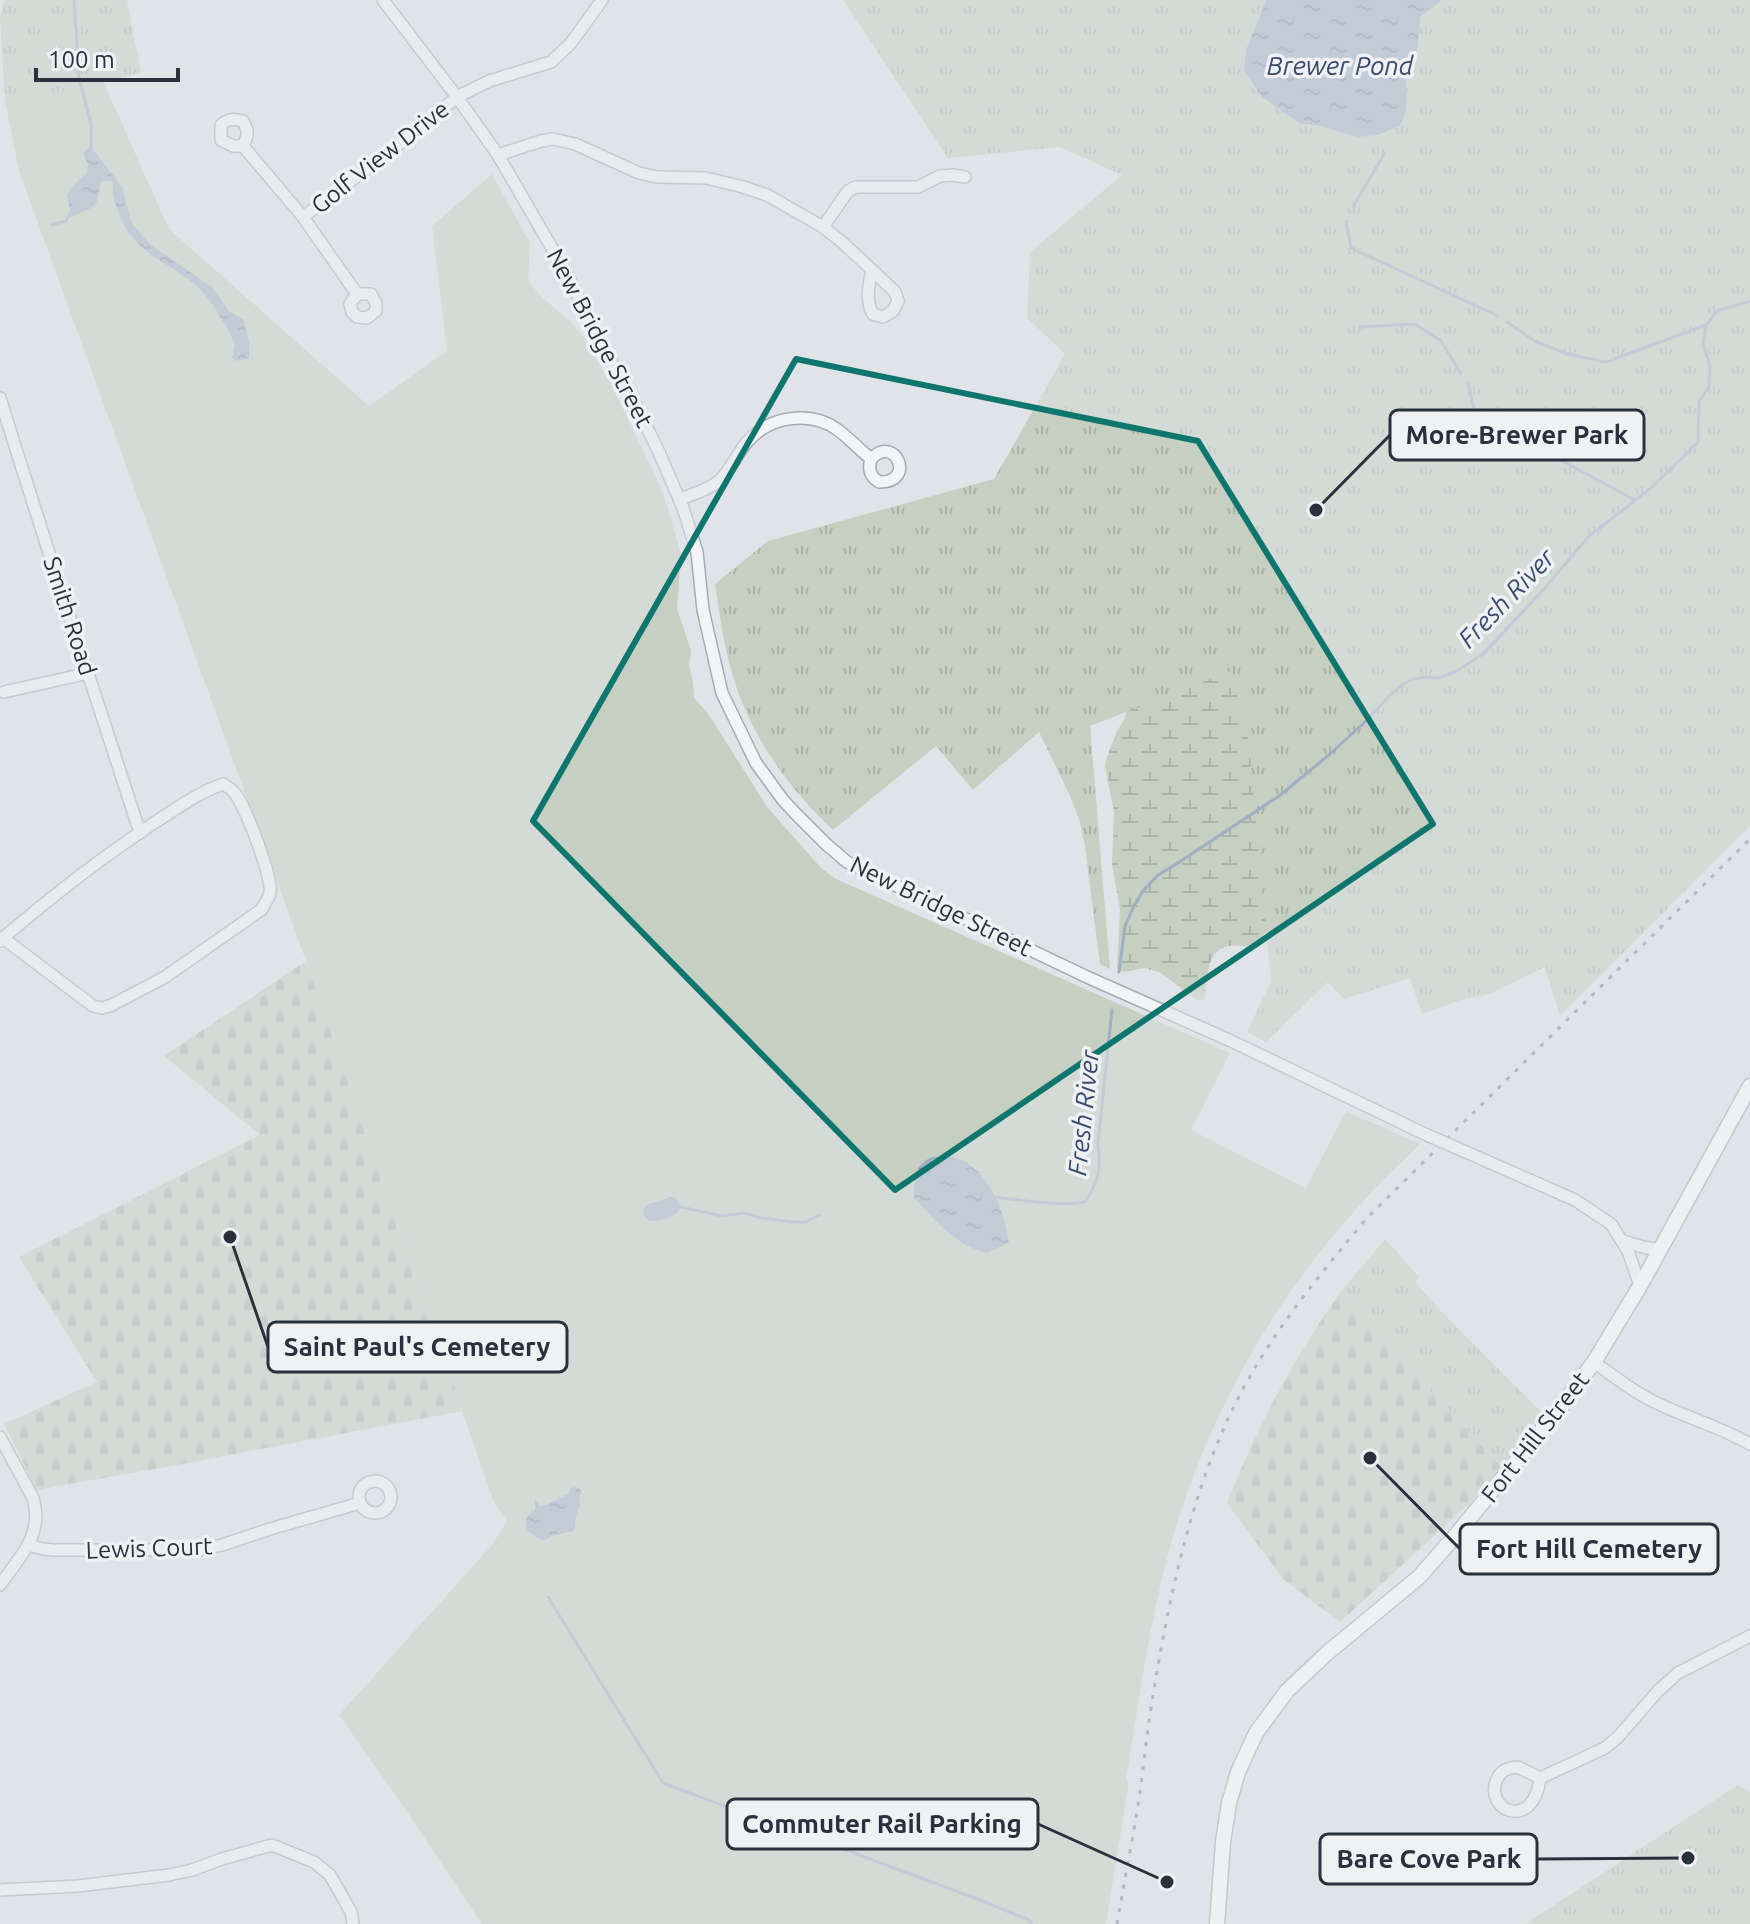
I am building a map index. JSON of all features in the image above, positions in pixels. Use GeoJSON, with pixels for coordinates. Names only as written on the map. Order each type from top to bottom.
{"type":"FeatureCollection","features":[{"type":"Feature","properties":{"kind":"main road","name":"Fort Hill Street"},"geometry":{"type":"LineString","coordinates":[[1217,1924],[1229,1803],[1238,1772],[1256,1733],[1287,1691],[1326,1654],[1419,1577],[1513,1467],[1594,1362],[1640,1286],[1750,1086]]}},
{"type":"Feature","properties":{"kind":"street","name":"New Bridge Street"},"geometry":{"type":"LineString","coordinates":[[383,0],[498,155],[545,234],[636,405],[680,499],[697,552],[703,610],[722,693],[763,774],[789,807],[847,862],[1427,1135],[1575,1200],[1611,1224],[1628,1251],[1640,1286]]}},
{"type":"Feature","properties":{"kind":"street","name":"Golf View Drive"},"geometry":{"type":"LineString","coordinates":[[303,217],[457,97],[489,81],[551,62],[571,43],[602,0]]}},
{"type":"Feature","properties":{"kind":"street"},"geometry":{"type":"LineString","coordinates":[[498,155],[553,139],[575,144],[639,173],[657,177],[694,177],[743,187],[767,195],[823,227],[872,270]]}},
{"type":"Feature","properties":{"kind":"street","name":"Golf View Drive"},"geometry":{"type":"LineString","coordinates":[[243,146],[303,217],[357,294]]}},
{"type":"Feature","properties":{"kind":"street"},"geometry":{"type":"LineString","coordinates":[[823,227],[848,191],[856,187],[918,187],[940,176],[965,177]]}},
{"type":"Feature","properties":{"kind":"street","name":"Smith Road"},"geometry":{"type":"LineString","coordinates":[[0,398],[140,833]]}},
{"type":"Feature","properties":{"kind":"street"},"geometry":{"type":"LineString","coordinates":[[680,499],[711,487],[722,479],[752,436],[776,422],[788,419],[823,422],[838,430],[871,459]]}},
{"type":"Feature","properties":{"kind":"street"},"geometry":{"type":"LineString","coordinates":[[4,692],[89,673]]}},
{"type":"Feature","properties":{"kind":"street"},"geometry":{"type":"LineString","coordinates":[[223,784],[235,793],[254,835],[270,881],[270,894],[261,910],[165,977],[112,1005],[102,1008],[93,1006],[1,939],[52,897],[140,833],[202,791],[223,784]]}},
{"type":"Feature","properties":{"kind":"street"},"geometry":{"type":"LineString","coordinates":[[1623,1241],[1660,1250]]}},
{"type":"Feature","properties":{"kind":"street"},"geometry":{"type":"LineString","coordinates":[[1594,1362],[1661,1405],[1750,1444]]}},
{"type":"Feature","properties":{"kind":"street"},"geometry":{"type":"LineString","coordinates":[[0,1437],[29,1490],[37,1523],[28,1545],[0,1585]]}},
{"type":"Feature","properties":{"kind":"street","name":"Lewis Court"},"geometry":{"type":"LineString","coordinates":[[28,1545],[69,1551],[205,1549],[360,1503]]}},
{"type":"Feature","properties":{"kind":"street"},"geometry":{"type":"LineString","coordinates":[[1540,1778],[1605,1748],[1678,1673],[1750,1636]]}},
{"type":"Feature","properties":{"kind":"street"},"geometry":{"type":"LineString","coordinates":[[1522,1768],[1540,1778],[1535,1798],[1526,1808],[1514,1811],[1505,1808],[1495,1797],[1494,1787],[1506,1769],[1522,1768]]}},
{"type":"Feature","properties":{"kind":"street"},"geometry":{"type":"LineString","coordinates":[[0,1890],[58,1888],[169,1875],[272,1845],[314,1862],[330,1875],[351,1912],[353,1924]]}},
{"type":"Feature","properties":{"kind":"highlighted area"},"geometry":{"type":"Polygon","coordinates":[[[796,359],[1198,441],[1433,824],[895,1190],[533,821],[796,359]]]}},
{"type":"Feature","properties":{"kind":"green space"},"geometry":{"type":"Polygon","coordinates":[[[4,0],[127,0],[141,73],[5,101],[0,19],[4,0]]]}},
{"type":"Feature","properties":{"kind":"green space"},"geometry":{"type":"Polygon","coordinates":[[[843,0],[1750,0],[1750,826],[1560,1016],[1545,967],[1489,994],[1422,1014],[1410,978],[1344,999],[1328,982],[1266,1042],[1247,1032],[1271,981],[1248,735],[1231,671],[1090,726],[1110,969],[1100,964],[1080,822],[1039,732],[973,790],[936,746],[833,830],[782,773],[755,730],[735,683],[715,584],[768,541],[994,479],[1065,354],[1027,318],[1030,252],[1122,175],[1060,147],[948,158],[843,0]]]}},
{"type":"Feature","properties":{"kind":"green space"},"geometry":{"type":"Polygon","coordinates":[[[103,81],[169,229],[369,406],[447,351],[432,226],[492,174],[530,243],[528,277],[531,285],[582,335],[612,386],[666,502],[681,554],[677,608],[691,651],[689,666],[694,698],[707,712],[768,808],[821,868],[836,879],[1230,1053],[1191,1130],[1306,1188],[1346,1111],[1420,1144],[1360,1205],[1293,1289],[1242,1370],[1201,1456],[1170,1547],[1156,1604],[1126,1780],[1129,1782],[1106,1924],[482,1924],[339,1715],[492,1545],[507,1521],[493,1500],[306,961],[19,171],[5,101],[103,81]]]}},
{"type":"Feature","properties":{"kind":"green space"},"geometry":{"type":"Polygon","coordinates":[[[1233,641],[1248,717],[1272,927],[1254,943],[1229,946],[1215,954],[1209,968],[1205,999],[1198,1001],[1161,973],[1145,968],[1124,972],[1117,968],[1120,909],[1112,865],[1114,812],[1105,767],[1130,700],[1233,641]]]}},
{"type":"Feature","properties":{"kind":"green space"},"geometry":{"type":"Polygon","coordinates":[[[306,961],[462,1411],[37,1491],[4,1424],[97,1382],[19,1257],[260,1135],[164,1056],[306,961]]]}},
{"type":"Feature","properties":{"kind":"green space"},"geometry":{"type":"Polygon","coordinates":[[[1385,1239],[1419,1277],[1415,1282],[1441,1311],[1542,1413],[1501,1466],[1339,1294],[1385,1239]]]}},
{"type":"Feature","properties":{"kind":"green space"},"geometry":{"type":"Polygon","coordinates":[[[1339,1294],[1501,1466],[1471,1502],[1340,1622],[1284,1580],[1227,1503],[1277,1395],[1339,1294]]]}},
{"type":"Feature","properties":{"kind":"green space"},"geometry":{"type":"Polygon","coordinates":[[[1738,1785],[1750,1792],[1750,1924],[1525,1924],[1738,1785]]]}},
{"type":"Feature","properties":{"kind":"water","name":"Brewer Pond"},"geometry":{"type":"Polygon","coordinates":[[[1266,0],[1442,0],[1420,17],[1417,55],[1405,77],[1406,111],[1400,126],[1377,135],[1358,137],[1299,123],[1261,96],[1244,70],[1246,50],[1266,0]]]}},
{"type":"Feature","properties":{"kind":"water"},"geometry":{"type":"Polygon","coordinates":[[[89,148],[122,187],[132,224],[151,245],[213,288],[229,311],[244,320],[249,358],[236,361],[232,358],[235,344],[206,296],[193,283],[143,248],[129,233],[113,197],[112,181],[101,181],[95,204],[68,219],[67,195],[87,173],[88,165],[83,153],[89,148]]]}},
{"type":"Feature","properties":{"kind":"water"},"geometry":{"type":"Polygon","coordinates":[[[932,1157],[960,1159],[982,1176],[1000,1208],[1009,1243],[987,1253],[965,1245],[914,1198],[918,1169],[932,1157]]]}},
{"type":"Feature","properties":{"kind":"water"},"geometry":{"type":"Polygon","coordinates":[[[577,1487],[582,1491],[573,1531],[542,1540],[527,1531],[526,1519],[535,1510],[535,1499],[540,1506],[546,1505],[568,1494],[570,1488],[577,1487]]]}},
{"type":"Feature","properties":{"kind":"waterway"},"geometry":{"type":"LineString","coordinates":[[74,0],[79,78],[91,124],[91,151]]}},
{"type":"Feature","properties":{"kind":"waterway"},"geometry":{"type":"LineString","coordinates":[[1353,207],[1384,154]]}},
{"type":"Feature","properties":{"kind":"waterway"},"geometry":{"type":"LineString","coordinates":[[51,225],[66,221],[70,213]]}},
{"type":"Feature","properties":{"kind":"waterway"},"geometry":{"type":"LineString","coordinates":[[1346,221],[1351,248],[1498,316]]}},
{"type":"Feature","properties":{"kind":"waterway","name":"Fresh River"},"geometry":{"type":"LineString","coordinates":[[1119,972],[1125,926],[1143,891],[1158,875],[1279,796],[1330,754],[1402,685],[1413,679],[1438,678],[1457,671],[1483,654],[1588,537],[1651,488],[1698,442],[1699,401],[1709,387],[1710,366],[1703,345],[1706,325],[1717,311],[1750,301]]}},
{"type":"Feature","properties":{"kind":"waterway"},"geometry":{"type":"LineString","coordinates":[[1507,322],[1535,341],[1567,354],[1606,362],[1706,325]]}},
{"type":"Feature","properties":{"kind":"waterway"},"geometry":{"type":"LineString","coordinates":[[1360,327],[1415,324],[1441,341],[1461,374]]}},
{"type":"Feature","properties":{"kind":"waterway"},"geometry":{"type":"LineString","coordinates":[[1468,382],[1475,414],[1635,500]]}},
{"type":"Feature","properties":{"kind":"waterway","name":"Fresh River"},"geometry":{"type":"LineString","coordinates":[[990,1197],[1049,1203],[1085,1202],[1099,1168],[1098,1143],[1112,1010]]}},
{"type":"Feature","properties":{"kind":"waterway"},"geometry":{"type":"LineString","coordinates":[[652,1212],[671,1206]]}},
{"type":"Feature","properties":{"kind":"waterway"},"geometry":{"type":"LineString","coordinates":[[676,1206],[722,1216],[744,1213],[795,1222],[806,1222],[819,1215]]}},
{"type":"Feature","properties":{"kind":"waterway"},"geometry":{"type":"LineString","coordinates":[[548,1597],[663,1783],[770,1823],[792,1836]]}},
{"type":"Feature","properties":{"kind":"waterway"},"geometry":{"type":"LineString","coordinates":[[803,1833],[980,1900],[1032,1924]]}},
{"type":"Feature","properties":{"kind":"railway"},"geometry":{"type":"LineString","coordinates":[[1117,1924],[1156,1678],[1179,1563],[1214,1451],[1258,1363],[1309,1289],[1367,1218],[1750,839]]}},
{"type":"Feature","properties":{"kind":"place","name":"More-Brewer Park"},"geometry":{"type":"Point","coordinates":[1316,510]}},
{"type":"Feature","properties":{"kind":"place","name":"Saint Paul's Cemetery"},"geometry":{"type":"Point","coordinates":[230,1237]}},
{"type":"Feature","properties":{"kind":"place","name":"Fort Hill Cemetery"},"geometry":{"type":"Point","coordinates":[1370,1458]}},
{"type":"Feature","properties":{"kind":"place","name":"Bare Cove Park"},"geometry":{"type":"Point","coordinates":[1688,1858]}},
{"type":"Feature","properties":{"kind":"place","name":"Commuter Rail Parking"},"geometry":{"type":"Point","coordinates":[1167,1882]}}]}
